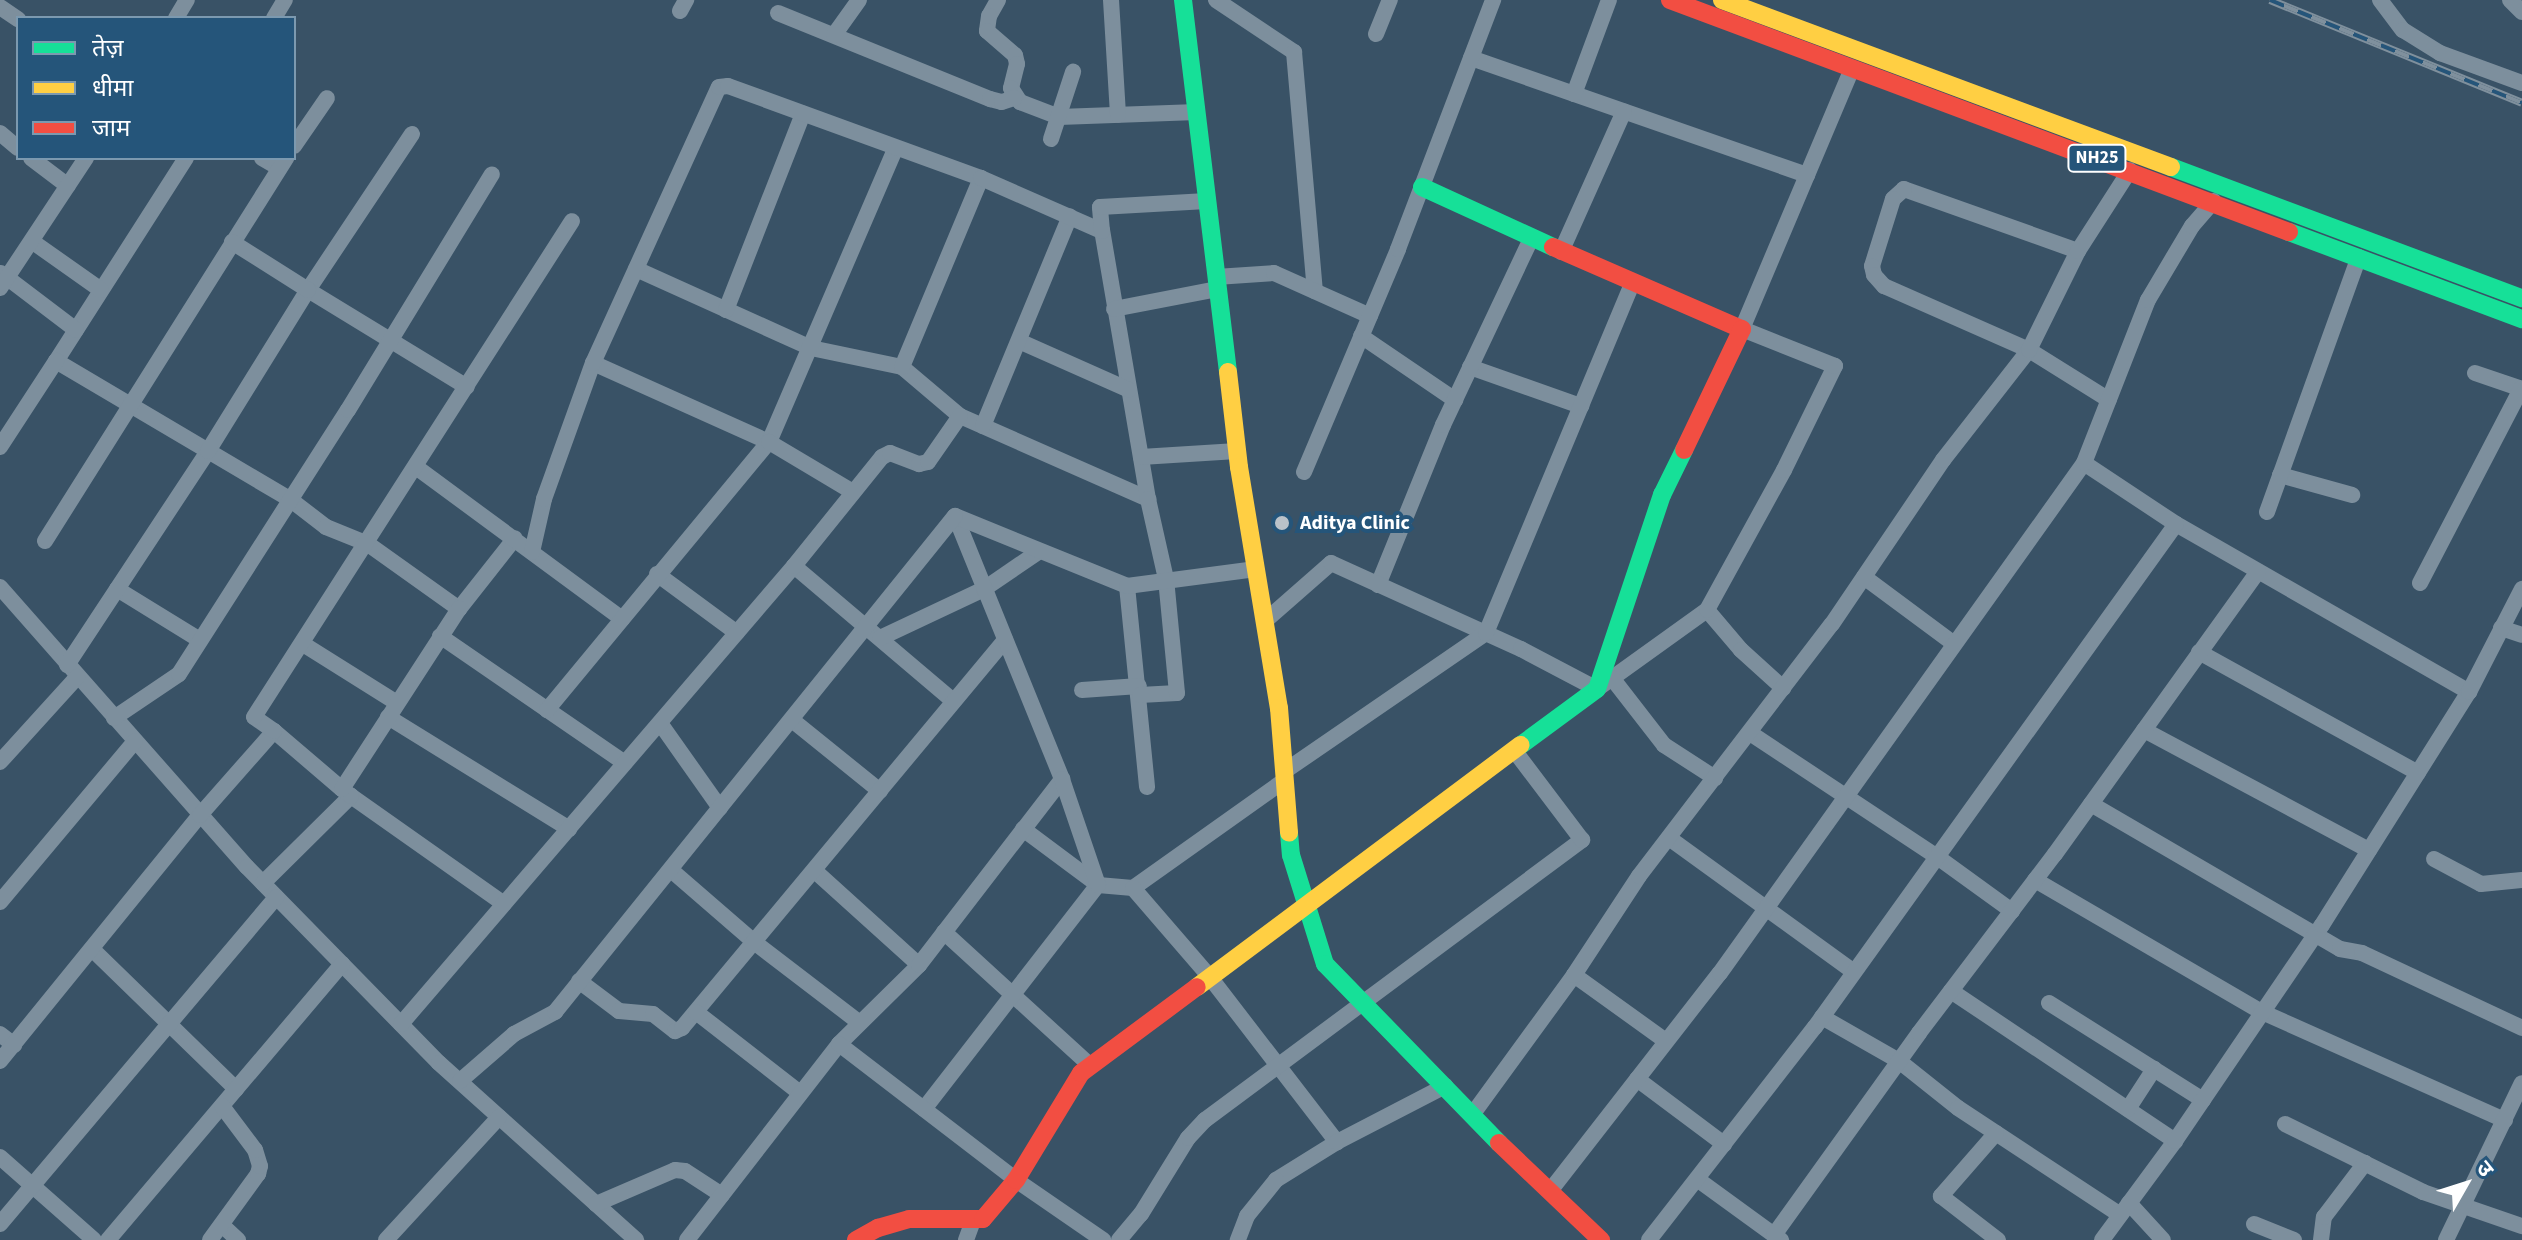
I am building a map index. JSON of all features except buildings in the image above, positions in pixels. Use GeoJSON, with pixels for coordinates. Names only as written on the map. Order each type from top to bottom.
{"type":"FeatureCollection","features":[{"type":"Feature","properties":{"kind":"street"},"geometry":{"type":"LineString","coordinates":[[834,35],[859,0]]}},
{"type":"Feature","properties":{"kind":"street"},"geometry":{"type":"LineString","coordinates":[[998,0],[986,26],[990,36],[1017,59],[1011,88],[1014,98]]}},
{"type":"Feature","properties":{"kind":"street"},"geometry":{"type":"LineString","coordinates":[[1111,0],[1118,115]]}},
{"type":"Feature","properties":{"kind":"street"},"geometry":{"type":"LineString","coordinates":[[1183,0],[1237,451],[1279,708],[1291,855],[1325,964],[1472,1115],[1601,1240]]}},
{"type":"Feature","properties":{"kind":"street"},"geometry":{"type":"LineString","coordinates":[[1216,0],[1294,52],[1315,291]]}},
{"type":"Feature","properties":{"kind":"street"},"geometry":{"type":"LineString","coordinates":[[1376,34],[1390,0]]}},
{"type":"Feature","properties":{"kind":"street"},"geometry":{"type":"LineString","coordinates":[[1304,472],[1422,187],[1493,0]]}},
{"type":"Feature","properties":{"kind":"street"},"geometry":{"type":"LineString","coordinates":[[1574,94],[1609,0]]}},
{"type":"Feature","properties":{"kind":"street","name":"NH25"},"geometry":{"type":"LineString","coordinates":[[1670,0],[2214,201],[2522,319]]}},
{"type":"Feature","properties":{"kind":"street","name":"NH25"},"geometry":{"type":"LineString","coordinates":[[1722,0],[2227,185],[2522,298]]}},
{"type":"Feature","properties":{"kind":"street"},"geometry":{"type":"LineString","coordinates":[[2510,0],[2522,12]]}},
{"type":"Feature","properties":{"kind":"street"},"geometry":{"type":"LineString","coordinates":[[2384,2],[2403,30],[2440,53],[2522,83]]}},
{"type":"Feature","properties":{"kind":"street"},"geometry":{"type":"LineString","coordinates":[[778,13],[990,99],[1002,102],[1014,98],[1059,117],[1197,112]]}},
{"type":"Feature","properties":{"kind":"street"},"geometry":{"type":"LineString","coordinates":[[1471,58],[1807,175]]}},
{"type":"Feature","properties":{"kind":"street"},"geometry":{"type":"LineString","coordinates":[[1604,684],[1662,495],[1742,329],[1852,68]]}},
{"type":"Feature","properties":{"kind":"street"},"geometry":{"type":"LineString","coordinates":[[1051,139],[1073,72]]}},
{"type":"Feature","properties":{"kind":"street"},"geometry":{"type":"LineString","coordinates":[[532,552],[544,499],[593,363],[716,90],[728,86],[981,178],[1102,231]]}},
{"type":"Feature","properties":{"kind":"street"},"geometry":{"type":"LineString","coordinates":[[296,143],[327,98]]}},
{"type":"Feature","properties":{"kind":"street"},"geometry":{"type":"LineString","coordinates":[[1561,252],[1624,111]]}},
{"type":"Feature","properties":{"kind":"street"},"geometry":{"type":"LineString","coordinates":[[726,310],[803,114]]}},
{"type":"Feature","properties":{"kind":"street"},"geometry":{"type":"LineString","coordinates":[[0,133],[16,146]]}},
{"type":"Feature","properties":{"kind":"street"},"geometry":{"type":"LineString","coordinates":[[0,762],[72,671],[117,589],[412,134]]}},
{"type":"Feature","properties":{"kind":"street"},"geometry":{"type":"LineString","coordinates":[[547,710],[769,442],[895,149]]}},
{"type":"Feature","properties":{"kind":"street"},"geometry":{"type":"LineString","coordinates":[[34,160],[68,186]]}},
{"type":"Feature","properties":{"kind":"street"},"geometry":{"type":"LineString","coordinates":[[76,330],[2,279],[33,242],[85,160]]}},
{"type":"Feature","properties":{"kind":"street"},"geometry":{"type":"LineString","coordinates":[[0,447],[185,160]]}},
{"type":"Feature","properties":{"kind":"street"},"geometry":{"type":"LineString","coordinates":[[45,541],[282,163]]}},
{"type":"Feature","properties":{"kind":"street"},"geometry":{"type":"LineString","coordinates":[[1472,1115],[1669,838],[1864,577],[1943,460],[2029,350],[2078,251],[2130,170]]}},
{"type":"Feature","properties":{"kind":"street"},"geometry":{"type":"LineString","coordinates":[[114,718],[179,674],[291,500],[492,174]]}},
{"type":"Feature","properties":{"kind":"street"},"geometry":{"type":"LineString","coordinates":[[902,367],[981,178]]}},
{"type":"Feature","properties":{"kind":"street"},"geometry":{"type":"LineString","coordinates":[[856,1240],[878,1228],[909,1219],[933,1217],[973,1221],[994,1210],[1016,1180],[1081,1073],[1306,902],[1707,610],[1784,470],[1835,366],[1632,284],[1422,187]]}},
{"type":"Feature","properties":{"kind":"street"},"geometry":{"type":"LineString","coordinates":[[2078,251],[1912,189],[1904,189],[1893,199],[1872,266],[1884,286],[2029,350],[2109,400]]}},
{"type":"Feature","properties":{"kind":"street"},"geometry":{"type":"LineString","coordinates":[[1082,690],[1177,693],[1166,579],[1148,499],[1114,309],[1100,207],[1207,201]]}},
{"type":"Feature","properties":{"kind":"street"},"geometry":{"type":"LineString","coordinates":[[1550,1191],[1766,909],[1953,643],[2045,522],[2084,463],[2148,300],[2192,226],[2214,201]]}},
{"type":"Feature","properties":{"kind":"street"},"geometry":{"type":"LineString","coordinates":[[983,426],[1070,216]]}},
{"type":"Feature","properties":{"kind":"street"},"geometry":{"type":"LineString","coordinates":[[504,904],[346,792],[254,717],[368,544],[572,221]]}},
{"type":"Feature","properties":{"kind":"street"},"geometry":{"type":"LineString","coordinates":[[1378,585],[1455,400],[1531,239]]}},
{"type":"Feature","properties":{"kind":"street"},"geometry":{"type":"LineString","coordinates":[[33,242],[101,290]]}},
{"type":"Feature","properties":{"kind":"street"},"geometry":{"type":"LineString","coordinates":[[232,242],[467,387]]}},
{"type":"Feature","properties":{"kind":"street"},"geometry":{"type":"LineString","coordinates":[[2267,512],[2359,257]]}},
{"type":"Feature","properties":{"kind":"street"},"geometry":{"type":"LineString","coordinates":[[636,269],[811,348],[902,367],[960,416],[1148,499]]}},
{"type":"Feature","properties":{"kind":"street"},"geometry":{"type":"LineString","coordinates":[[1114,309],[1217,283],[1274,273],[1370,316]]}},
{"type":"Feature","properties":{"kind":"street"},"geometry":{"type":"LineString","coordinates":[[1023,829],[1098,885],[1133,888],[1486,633],[1632,284]]}},
{"type":"Feature","properties":{"kind":"street"},"geometry":{"type":"LineString","coordinates":[[1361,336],[1455,400]]}},
{"type":"Feature","properties":{"kind":"street"},"geometry":{"type":"LineString","coordinates":[[1019,341],[1129,390]]}},
{"type":"Feature","properties":{"kind":"street"},"geometry":{"type":"LineString","coordinates":[[56,361],[291,500],[326,527],[368,544],[459,609]]}},
{"type":"Feature","properties":{"kind":"street"},"geometry":{"type":"LineString","coordinates":[[593,363],[769,442],[853,492]]}},
{"type":"Feature","properties":{"kind":"street"},"geometry":{"type":"LineString","coordinates":[[1470,367],[1581,406]]}},
{"type":"Feature","properties":{"kind":"street"},"geometry":{"type":"LineString","coordinates":[[2420,583],[2521,389],[2475,373]]}},
{"type":"Feature","properties":{"kind":"street"},"geometry":{"type":"LineString","coordinates":[[401,1024],[794,566],[885,454],[893,453],[919,464],[928,462],[960,416]]}},
{"type":"Feature","properties":{"kind":"street"},"geometry":{"type":"LineString","coordinates":[[1141,457],[1237,451]]}},
{"type":"Feature","properties":{"kind":"street"},"geometry":{"type":"LineString","coordinates":[[2084,463],[2176,524],[2469,692]]}},
{"type":"Feature","properties":{"kind":"street"},"geometry":{"type":"LineString","coordinates":[[416,467],[622,619]]}},
{"type":"Feature","properties":{"kind":"street"},"geometry":{"type":"LineString","coordinates":[[2280,475],[2352,495]]}},
{"type":"Feature","properties":{"kind":"street"},"geometry":{"type":"LineString","coordinates":[[955,516],[1127,586],[1256,569]]}},
{"type":"Feature","properties":{"kind":"street"},"geometry":{"type":"LineString","coordinates":[[955,516],[1062,779],[1098,885]]}},
{"type":"Feature","properties":{"kind":"street"},"geometry":{"type":"LineString","coordinates":[[460,1081],[514,1034],[548,1017],[671,870],[955,516]]}},
{"type":"Feature","properties":{"kind":"street"},"geometry":{"type":"LineString","coordinates":[[1649,1240],[1822,1017],[2176,524]]}},
{"type":"Feature","properties":{"kind":"street"},"geometry":{"type":"LineString","coordinates":[[263,883],[346,792],[440,636],[515,538]]}},
{"type":"Feature","properties":{"kind":"street"},"geometry":{"type":"LineString","coordinates":[[880,638],[984,589],[1038,552]]}},
{"type":"Feature","properties":{"kind":"street"},"geometry":{"type":"LineString","coordinates":[[1265,621],[1331,563],[1604,684],[1664,745],[1715,778]]}},
{"type":"Feature","properties":{"kind":"street"},"geometry":{"type":"LineString","coordinates":[[794,566],[953,701]]}},
{"type":"Feature","properties":{"kind":"street"},"geometry":{"type":"LineString","coordinates":[[1697,1179],[1778,1238],[1899,1061],[2091,804],[2258,571]]}},
{"type":"Feature","properties":{"kind":"street"},"geometry":{"type":"LineString","coordinates":[[657,574],[737,633]]}},
{"type":"Feature","properties":{"kind":"street"},"geometry":{"type":"LineString","coordinates":[[1864,577],[1953,643]]}},
{"type":"Feature","properties":{"kind":"street"},"geometry":{"type":"LineString","coordinates":[[1127,586],[1147,787]]}},
{"type":"Feature","properties":{"kind":"street"},"geometry":{"type":"LineString","coordinates":[[117,589],[200,640]]}},
{"type":"Feature","properties":{"kind":"street"},"geometry":{"type":"LineString","coordinates":[[2102,1240],[2175,1141],[2315,936],[2469,692],[2522,589]]}},
{"type":"Feature","properties":{"kind":"street"},"geometry":{"type":"LineString","coordinates":[[3,600],[72,671],[276,897],[401,1024],[636,1240]]}},
{"type":"Feature","properties":{"kind":"street"},"geometry":{"type":"LineString","coordinates":[[1707,610],[1741,650],[1783,688]]}},
{"type":"Feature","properties":{"kind":"street"},"geometry":{"type":"LineString","coordinates":[[2501,628],[2522,635]]}},
{"type":"Feature","properties":{"kind":"street"},"geometry":{"type":"LineString","coordinates":[[440,636],[625,763]]}},
{"type":"Feature","properties":{"kind":"street"},"geometry":{"type":"LineString","coordinates":[[579,981],[615,1009],[653,1014],[675,1031],[696,1012],[1005,640]]}},
{"type":"Feature","properties":{"kind":"street"},"geometry":{"type":"LineString","coordinates":[[303,644],[393,710],[569,829]]}},
{"type":"Feature","properties":{"kind":"street"},"geometry":{"type":"LineString","coordinates":[[2199,652],[2418,773]]}},
{"type":"Feature","properties":{"kind":"street"},"geometry":{"type":"LineString","coordinates":[[792,720],[880,791]]}},
{"type":"Feature","properties":{"kind":"street"},"geometry":{"type":"LineString","coordinates":[[660,723],[720,808]]}},
{"type":"Feature","properties":{"kind":"street"},"geometry":{"type":"LineString","coordinates":[[2144,730],[2369,850]]}},
{"type":"Feature","properties":{"kind":"street"},"geometry":{"type":"LineString","coordinates":[[0,1061],[200,815],[274,731]]}},
{"type":"Feature","properties":{"kind":"street"},"geometry":{"type":"LineString","coordinates":[[1750,733],[1936,856],[2012,911]]}},
{"type":"Feature","properties":{"kind":"street"},"geometry":{"type":"LineString","coordinates":[[0,902],[135,741]]}},
{"type":"Feature","properties":{"kind":"street"},"geometry":{"type":"LineString","coordinates":[[1119,1240],[1141,1214],[1188,1138],[1205,1120],[1582,840],[1514,750]]}},
{"type":"Feature","properties":{"kind":"street"},"geometry":{"type":"LineString","coordinates":[[687,1240],[839,1044],[919,965],[1062,779]]}},
{"type":"Feature","properties":{"kind":"street"},"geometry":{"type":"LineString","coordinates":[[2091,804],[2340,949],[2362,953],[2522,1028]]}},
{"type":"Feature","properties":{"kind":"street"},"geometry":{"type":"LineString","coordinates":[[1669,838],[1854,972]]}},
{"type":"Feature","properties":{"kind":"street"},"geometry":{"type":"LineString","coordinates":[[2434,859],[2481,884],[2522,880]]}},
{"type":"Feature","properties":{"kind":"street"},"geometry":{"type":"LineString","coordinates":[[671,870],[754,942],[860,1023]]}},
{"type":"Feature","properties":{"kind":"street"},"geometry":{"type":"LineString","coordinates":[[815,871],[919,965]]}},
{"type":"Feature","properties":{"kind":"street"},"geometry":{"type":"LineString","coordinates":[[2035,880],[2262,1012],[2505,1120]]}},
{"type":"Feature","properties":{"kind":"street"},"geometry":{"type":"LineString","coordinates":[[924,1109],[1098,885]]}},
{"type":"Feature","properties":{"kind":"street"},"geometry":{"type":"LineString","coordinates":[[1133,888],[1209,976],[1276,1068],[1337,1142]]}},
{"type":"Feature","properties":{"kind":"street"},"geometry":{"type":"LineString","coordinates":[[0,1224],[276,897]]}},
{"type":"Feature","properties":{"kind":"street"},"geometry":{"type":"LineString","coordinates":[[944,932],[1091,1066]]}},
{"type":"Feature","properties":{"kind":"street"},"geometry":{"type":"LineString","coordinates":[[92,949],[170,1021],[236,1089]]}},
{"type":"Feature","properties":{"kind":"street"},"geometry":{"type":"LineString","coordinates":[[108,1240],[342,964]]}},
{"type":"Feature","properties":{"kind":"street"},"geometry":{"type":"LineString","coordinates":[[1574,975],[1666,1041]]}},
{"type":"Feature","properties":{"kind":"street"},"geometry":{"type":"LineString","coordinates":[[1951,991],[2175,1141]]}},
{"type":"Feature","properties":{"kind":"street"},"geometry":{"type":"LineString","coordinates":[[2049,1003],[2203,1100]]}},
{"type":"Feature","properties":{"kind":"street"},"geometry":{"type":"LineString","coordinates":[[696,1012],[800,1093]]}},
{"type":"Feature","properties":{"kind":"street"},"geometry":{"type":"LineString","coordinates":[[1822,1017],[1899,1061],[1996,1133],[2124,1209],[2163,1240]]}},
{"type":"Feature","properties":{"kind":"street"},"geometry":{"type":"LineString","coordinates":[[0,1034],[14,1045]]}},
{"type":"Feature","properties":{"kind":"street"},"geometry":{"type":"LineString","coordinates":[[839,1044],[1016,1180],[1103,1240]]}},
{"type":"Feature","properties":{"kind":"street"},"geometry":{"type":"LineString","coordinates":[[2128,1109],[2154,1069]]}},
{"type":"Feature","properties":{"kind":"street"},"geometry":{"type":"LineString","coordinates":[[1637,1079],[1724,1144]]}},
{"type":"Feature","properties":{"kind":"street"},"geometry":{"type":"LineString","coordinates":[[2446,1240],[2464,1209],[2522,1083]]}},
{"type":"Feature","properties":{"kind":"street"},"geometry":{"type":"LineString","coordinates":[[1238,1240],[1247,1216],[1276,1180],[1337,1142],[1445,1086]]}},
{"type":"Feature","properties":{"kind":"street"},"geometry":{"type":"LineString","coordinates":[[210,1240],[260,1166],[255,1150],[222,1106]]}},
{"type":"Feature","properties":{"kind":"street"},"geometry":{"type":"LineString","coordinates":[[386,1240],[499,1117]]}},
{"type":"Feature","properties":{"kind":"street"},"geometry":{"type":"LineString","coordinates":[[2285,1124],[2464,1209],[2522,1226]]}},
{"type":"Feature","properties":{"kind":"street"},"geometry":{"type":"LineString","coordinates":[[1996,1133],[1941,1196],[1998,1240]]}},
{"type":"Feature","properties":{"kind":"street"},"geometry":{"type":"LineString","coordinates":[[0,1157],[94,1240]]}},
{"type":"Feature","properties":{"kind":"street"},"geometry":{"type":"LineString","coordinates":[[2321,1240],[2324,1217],[2365,1163]]}},
{"type":"Feature","properties":{"kind":"street"},"geometry":{"type":"LineString","coordinates":[[596,1204],[675,1170],[694,1176],[722,1195]]}},
{"type":"Feature","properties":{"kind":"street"},"geometry":{"type":"LineString","coordinates":[[966,1240],[973,1221]]}},
{"type":"Feature","properties":{"kind":"street"},"geometry":{"type":"LineString","coordinates":[[2254,1224],[2288,1239]]}},
{"type":"Feature","properties":{"kind":"street"},"geometry":{"type":"LineString","coordinates":[[222,1225],[238,1240]]}},
{"type":"Feature","properties":{"kind":"railway"},"geometry":{"type":"LineString","coordinates":[[2270,0],[2522,103]]}},
{"type":"Feature","properties":{"kind":"traffic: fast"},"geometry":{"type":"LineString","coordinates":[[1183,0],[1228,372]]}},
{"type":"Feature","properties":{"kind":"traffic: fast"},"geometry":{"type":"LineString","coordinates":[[2171,167],[2522,298]]}},
{"type":"Feature","properties":{"kind":"traffic: fast"},"geometry":{"type":"LineString","coordinates":[[1422,187],[1553,247]]}},
{"type":"Feature","properties":{"kind":"traffic: fast"},"geometry":{"type":"LineString","coordinates":[[2289,232],[2522,319]]}},
{"type":"Feature","properties":{"kind":"traffic: fast"},"geometry":{"type":"LineString","coordinates":[[1521,745],[1597,689],[1662,495],[1684,450]]}},
{"type":"Feature","properties":{"kind":"traffic: fast"},"geometry":{"type":"LineString","coordinates":[[1289,833],[1291,855],[1325,964],[1499,1143]]}},
{"type":"Feature","properties":{"kind":"traffic: slow"},"geometry":{"type":"LineString","coordinates":[[1722,0],[2171,167]]}},
{"type":"Feature","properties":{"kind":"traffic: slow"},"geometry":{"type":"LineString","coordinates":[[1228,372],[1239,467],[1279,708],[1289,833]]}},
{"type":"Feature","properties":{"kind":"traffic: slow"},"geometry":{"type":"LineString","coordinates":[[1197,987],[1521,745]]}},
{"type":"Feature","properties":{"kind":"traffic: jam"},"geometry":{"type":"LineString","coordinates":[[1670,0],[2289,232]]}},
{"type":"Feature","properties":{"kind":"traffic: jam"},"geometry":{"type":"LineString","coordinates":[[1553,247],[1742,329],[1684,450]]}},
{"type":"Feature","properties":{"kind":"traffic: jam"},"geometry":{"type":"LineString","coordinates":[[856,1240],[878,1228],[909,1219],[983,1219],[1016,1180],[1081,1073],[1197,987]]}},
{"type":"Feature","properties":{"kind":"traffic: jam"},"geometry":{"type":"LineString","coordinates":[[1499,1143],[1601,1240]]}},
{"type":"Feature","properties":{"kind":"place","name":"Aditya Clinic"},"geometry":{"type":"Point","coordinates":[1282,523]}}]}
